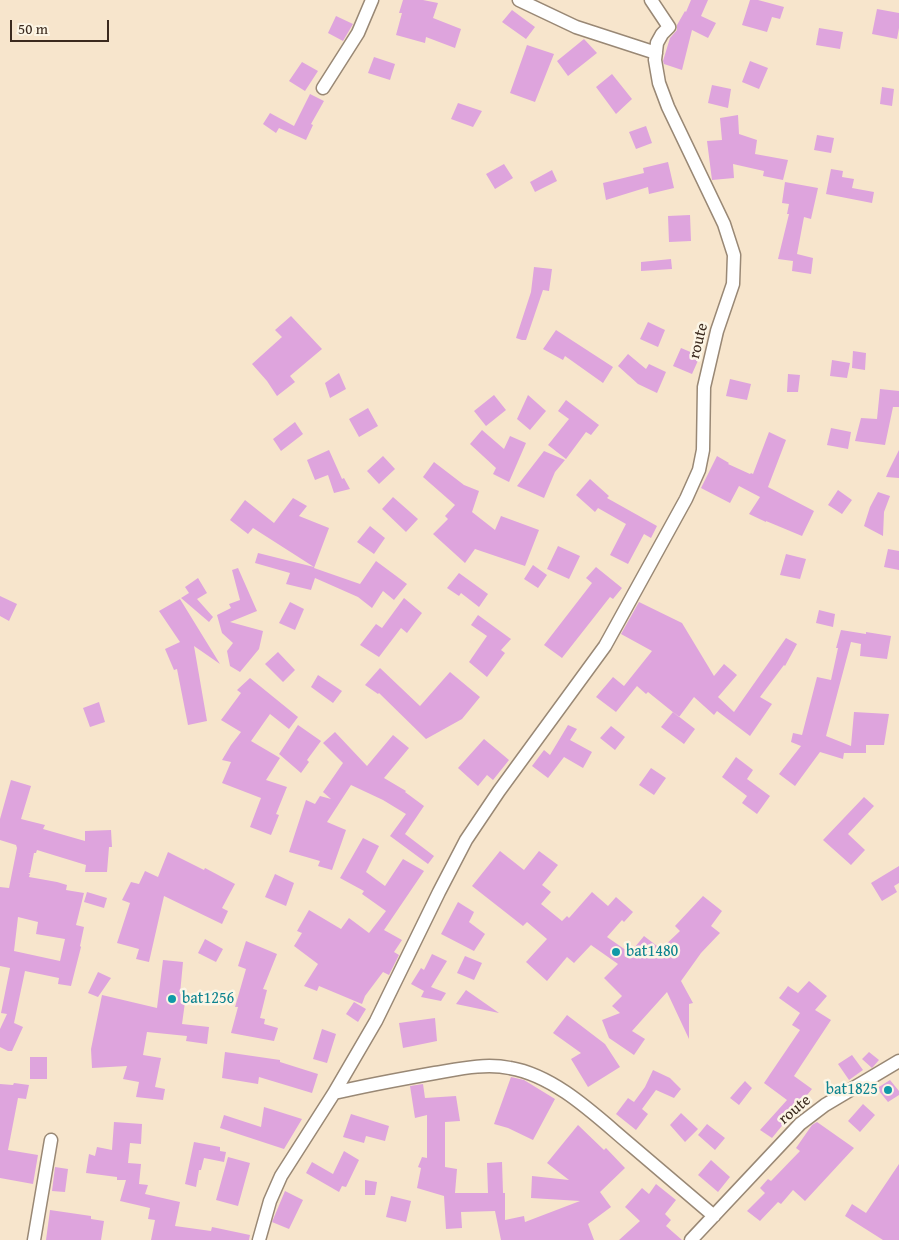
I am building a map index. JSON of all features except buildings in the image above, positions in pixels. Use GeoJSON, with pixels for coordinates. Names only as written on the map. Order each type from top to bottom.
{"type":"FeatureCollection","features":[{"type":"Feature","properties":{"kind":"street"},"geometry":{"type":"LineString","coordinates":[[323,88],[358,33],[372,0]]}},
{"type":"Feature","properties":{"kind":"street"},"geometry":{"type":"LineString","coordinates":[[519,0],[576,27],[656,53],[660,39],[670,27],[650,0]]}},
{"type":"Feature","properties":{"kind":"street","name":"route"},"geometry":{"type":"LineString","coordinates":[[259,1240],[270,1201],[281,1176],[334,1093],[376,1021],[434,900],[466,840],[498,791],[605,646],[686,499],[699,470],[703,450],[704,387],[717,331],[735,271],[734,255],[724,224],[668,108],[659,84],[655,60],[656,53]]}},
{"type":"Feature","properties":{"kind":"street","name":"route"},"geometry":{"type":"LineString","coordinates":[[691,1240],[800,1124],[899,1061]]}},
{"type":"Feature","properties":{"kind":"street"},"geometry":{"type":"LineString","coordinates":[[334,1093],[377,1083],[486,1066],[527,1072],[576,1098],[714,1216]]}},
{"type":"Feature","properties":{"kind":"street"},"geometry":{"type":"LineString","coordinates":[[34,1240],[50,1140]]}},
{"type":"Feature","properties":{"kind":"place","name":"bat1480"},"geometry":{"type":"Point","coordinates":[616,952]}},
{"type":"Feature","properties":{"kind":"place","name":"bat1256"},"geometry":{"type":"Point","coordinates":[172,999]}},
{"type":"Feature","properties":{"kind":"place","name":"bat1825"},"geometry":{"type":"Point","coordinates":[888,1090]}}]}
